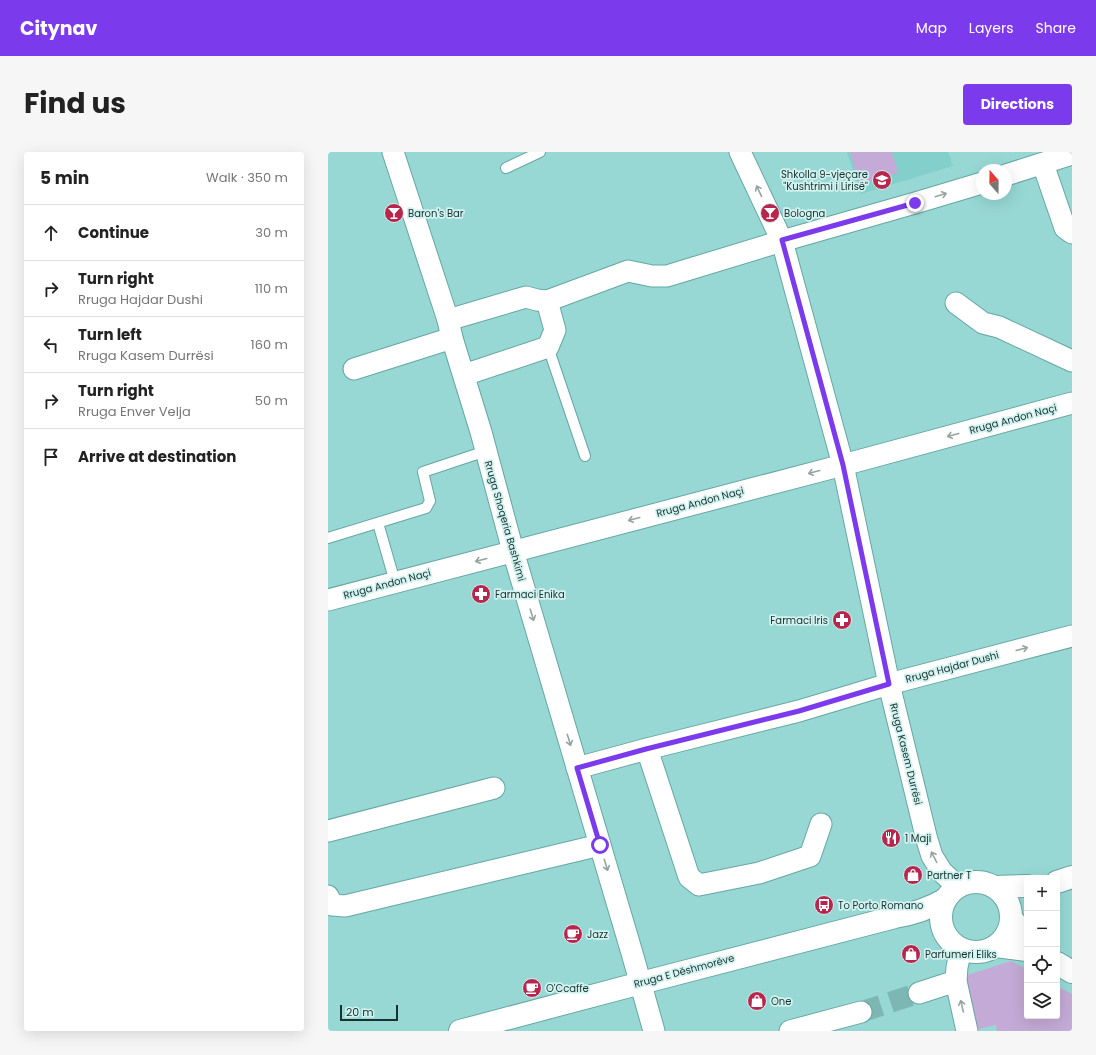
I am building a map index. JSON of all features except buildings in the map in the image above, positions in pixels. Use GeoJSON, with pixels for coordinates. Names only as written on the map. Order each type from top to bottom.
{"type":"FeatureCollection","features":[{"type":"Feature","properties":{"kind":"main road"},"geometry":{"type":"LineString","coordinates":[[1060,881],[1072,877]]}},
{"type":"Feature","properties":{"kind":"main road"},"geometry":{"type":"LineString","coordinates":[[954,942],[942,924],[942,911],[952,893],[970,883],[982,883],[994,887],[1002,893],[1007,901],[1011,914],[1024,933]]}},
{"type":"Feature","properties":{"kind":"main road"},"geometry":{"type":"LineString","coordinates":[[994,887],[1024,886]]}},
{"type":"Feature","properties":{"kind":"main road","name":"Rruga E Dëshmorëve"},"geometry":{"type":"LineString","coordinates":[[460,1031],[922,911],[935,906],[952,893]]}},
{"type":"Feature","properties":{"kind":"main road"},"geometry":{"type":"LineString","coordinates":[[909,914],[935,928],[954,942],[973,952],[985,951],[996,946],[1004,938],[1009,929],[1011,914],[1024,898]]}},
{"type":"Feature","properties":{"kind":"main road"},"geometry":{"type":"LineString","coordinates":[[996,946],[1024,950]]}},
{"type":"Feature","properties":{"kind":"main road"},"geometry":{"type":"LineString","coordinates":[[1060,965],[1072,972]]}},
{"type":"Feature","properties":{"kind":"street","name":"Rruga Shoqeria Bashkimi"},"geometry":{"type":"LineString","coordinates":[[393,152],[450,329],[481,432],[513,551],[654,1031]]}},
{"type":"Feature","properties":{"kind":"street","name":"Rruga Kasem Durrësi"},"geometry":{"type":"LineString","coordinates":[[740,152],[782,240],[843,465],[889,684],[927,840],[932,856],[952,893]]}},
{"type":"Feature","properties":{"kind":"street"},"geometry":{"type":"LineString","coordinates":[[1012,173],[1072,154]]}},
{"type":"Feature","properties":{"kind":"street"},"geometry":{"type":"LineString","coordinates":[[1043,164],[1065,228],[1072,233]]}},
{"type":"Feature","properties":{"kind":"street"},"geometry":{"type":"LineString","coordinates":[[354,369],[526,297],[547,301],[628,271],[652,276],[667,276],[782,240],[976,185]]}},
{"type":"Feature","properties":{"kind":"street"},"geometry":{"type":"LineString","coordinates":[[464,375],[548,347],[555,330],[547,301]]}},
{"type":"Feature","properties":{"kind":"street"},"geometry":{"type":"LineString","coordinates":[[956,303],[983,323],[999,327],[1072,361]]}},
{"type":"Feature","properties":{"kind":"street","name":"Rruga Andon Naçi"},"geometry":{"type":"LineString","coordinates":[[328,600],[843,465],[1072,403]]}},
{"type":"Feature","properties":{"kind":"street","name":"Rruga Hajdar Dushi"},"geometry":{"type":"LineString","coordinates":[[577,768],[646,749],[799,711],[889,684],[1072,636]]}},
{"type":"Feature","properties":{"kind":"street"},"geometry":{"type":"LineString","coordinates":[[646,749],[689,877],[699,885],[759,873],[810,856],[821,824]]}},
{"type":"Feature","properties":{"kind":"street"},"geometry":{"type":"LineString","coordinates":[[328,831],[494,788]]}},
{"type":"Feature","properties":{"kind":"street"},"geometry":{"type":"LineString","coordinates":[[328,896],[332,905],[345,906],[600,845]]}},
{"type":"Feature","properties":{"kind":"street"},"geometry":{"type":"LineString","coordinates":[[954,942],[957,967],[956,981],[967,1031]]}},
{"type":"Feature","properties":{"kind":"street"},"geometry":{"type":"LineString","coordinates":[[919,993],[956,981]]}},
{"type":"Feature","properties":{"kind":"street"},"geometry":{"type":"LineString","coordinates":[[790,1031],[861,1012]]}},
{"type":"Feature","properties":{"kind":"lane"},"geometry":{"type":"LineString","coordinates":[[506,168],[540,152]]}},
{"type":"Feature","properties":{"kind":"lane"},"geometry":{"type":"LineString","coordinates":[[548,347],[585,456]]}},
{"type":"Feature","properties":{"kind":"lane"},"geometry":{"type":"LineString","coordinates":[[328,538],[426,508],[430,501],[423,472],[486,451]]}},
{"type":"Feature","properties":{"kind":"lane"},"geometry":{"type":"LineString","coordinates":[[378,523],[395,582]]}},
{"type":"Feature","properties":{"kind":"shaded area","name":"Shkolla 9-vjeçare \"Kushtrimi i Lirisë\""},"geometry":{"type":"Polygon","coordinates":[[[847,152],[948,152],[953,166],[861,194],[847,152]]]}},
{"type":"Feature","properties":{"kind":"shaded area"},"geometry":{"type":"Polygon","coordinates":[[[850,152],[892,152],[898,173],[860,185],[850,152]]]}},
{"type":"Feature","properties":{"kind":"shaded area"},"geometry":{"type":"Polygon","coordinates":[[[1011,961],[1024,968],[1024,1019],[1060,1019],[1060,988],[1072,994],[1072,1031],[997,1031],[996,1025],[974,1030],[964,976],[1011,961]]]}},
{"type":"Feature","properties":{"kind":"tunnel"},"geometry":{"type":"LineString","coordinates":[[861,1012],[919,993]]}},
{"type":"Feature","properties":{"kind":"place","name":"Shkolla 9-vjeçare \"Kushtrimi i Lirisë\""},"geometry":{"type":"Point","coordinates":[882,180]}},
{"type":"Feature","properties":{"kind":"place","name":"Baron's Bar"},"geometry":{"type":"Point","coordinates":[394,213]}},
{"type":"Feature","properties":{"kind":"place","name":"Bologna"},"geometry":{"type":"Point","coordinates":[770,213]}},
{"type":"Feature","properties":{"kind":"place","name":"Farmaci Enika"},"geometry":{"type":"Point","coordinates":[481,594]}},
{"type":"Feature","properties":{"kind":"place","name":"Farmaci Iris"},"geometry":{"type":"Point","coordinates":[842,620]}},
{"type":"Feature","properties":{"kind":"place","name":"1 Maji"},"geometry":{"type":"Point","coordinates":[891,838]}},
{"type":"Feature","properties":{"kind":"place","name":"Partner T"},"geometry":{"type":"Point","coordinates":[913,875]}},
{"type":"Feature","properties":{"kind":"place","name":"To Porto Romano"},"geometry":{"type":"Point","coordinates":[824,905]}},
{"type":"Feature","properties":{"kind":"place","name":"Jazz"},"geometry":{"type":"Point","coordinates":[573,934]}},
{"type":"Feature","properties":{"kind":"place","name":"Parfumeri Eliks"},"geometry":{"type":"Point","coordinates":[911,954]}},
{"type":"Feature","properties":{"kind":"place","name":"O'Ccaffe"},"geometry":{"type":"Point","coordinates":[532,988]}},
{"type":"Feature","properties":{"kind":"place","name":"One"},"geometry":{"type":"Point","coordinates":[757,1001]}},
{"type":"Feature","properties":{"kind":"route"},"geometry":{"type":"LineString","coordinates":[[600,845],[577,768],[646,749],[799,711],[889,684],[843,465],[782,240],[915,203]]}}]}
